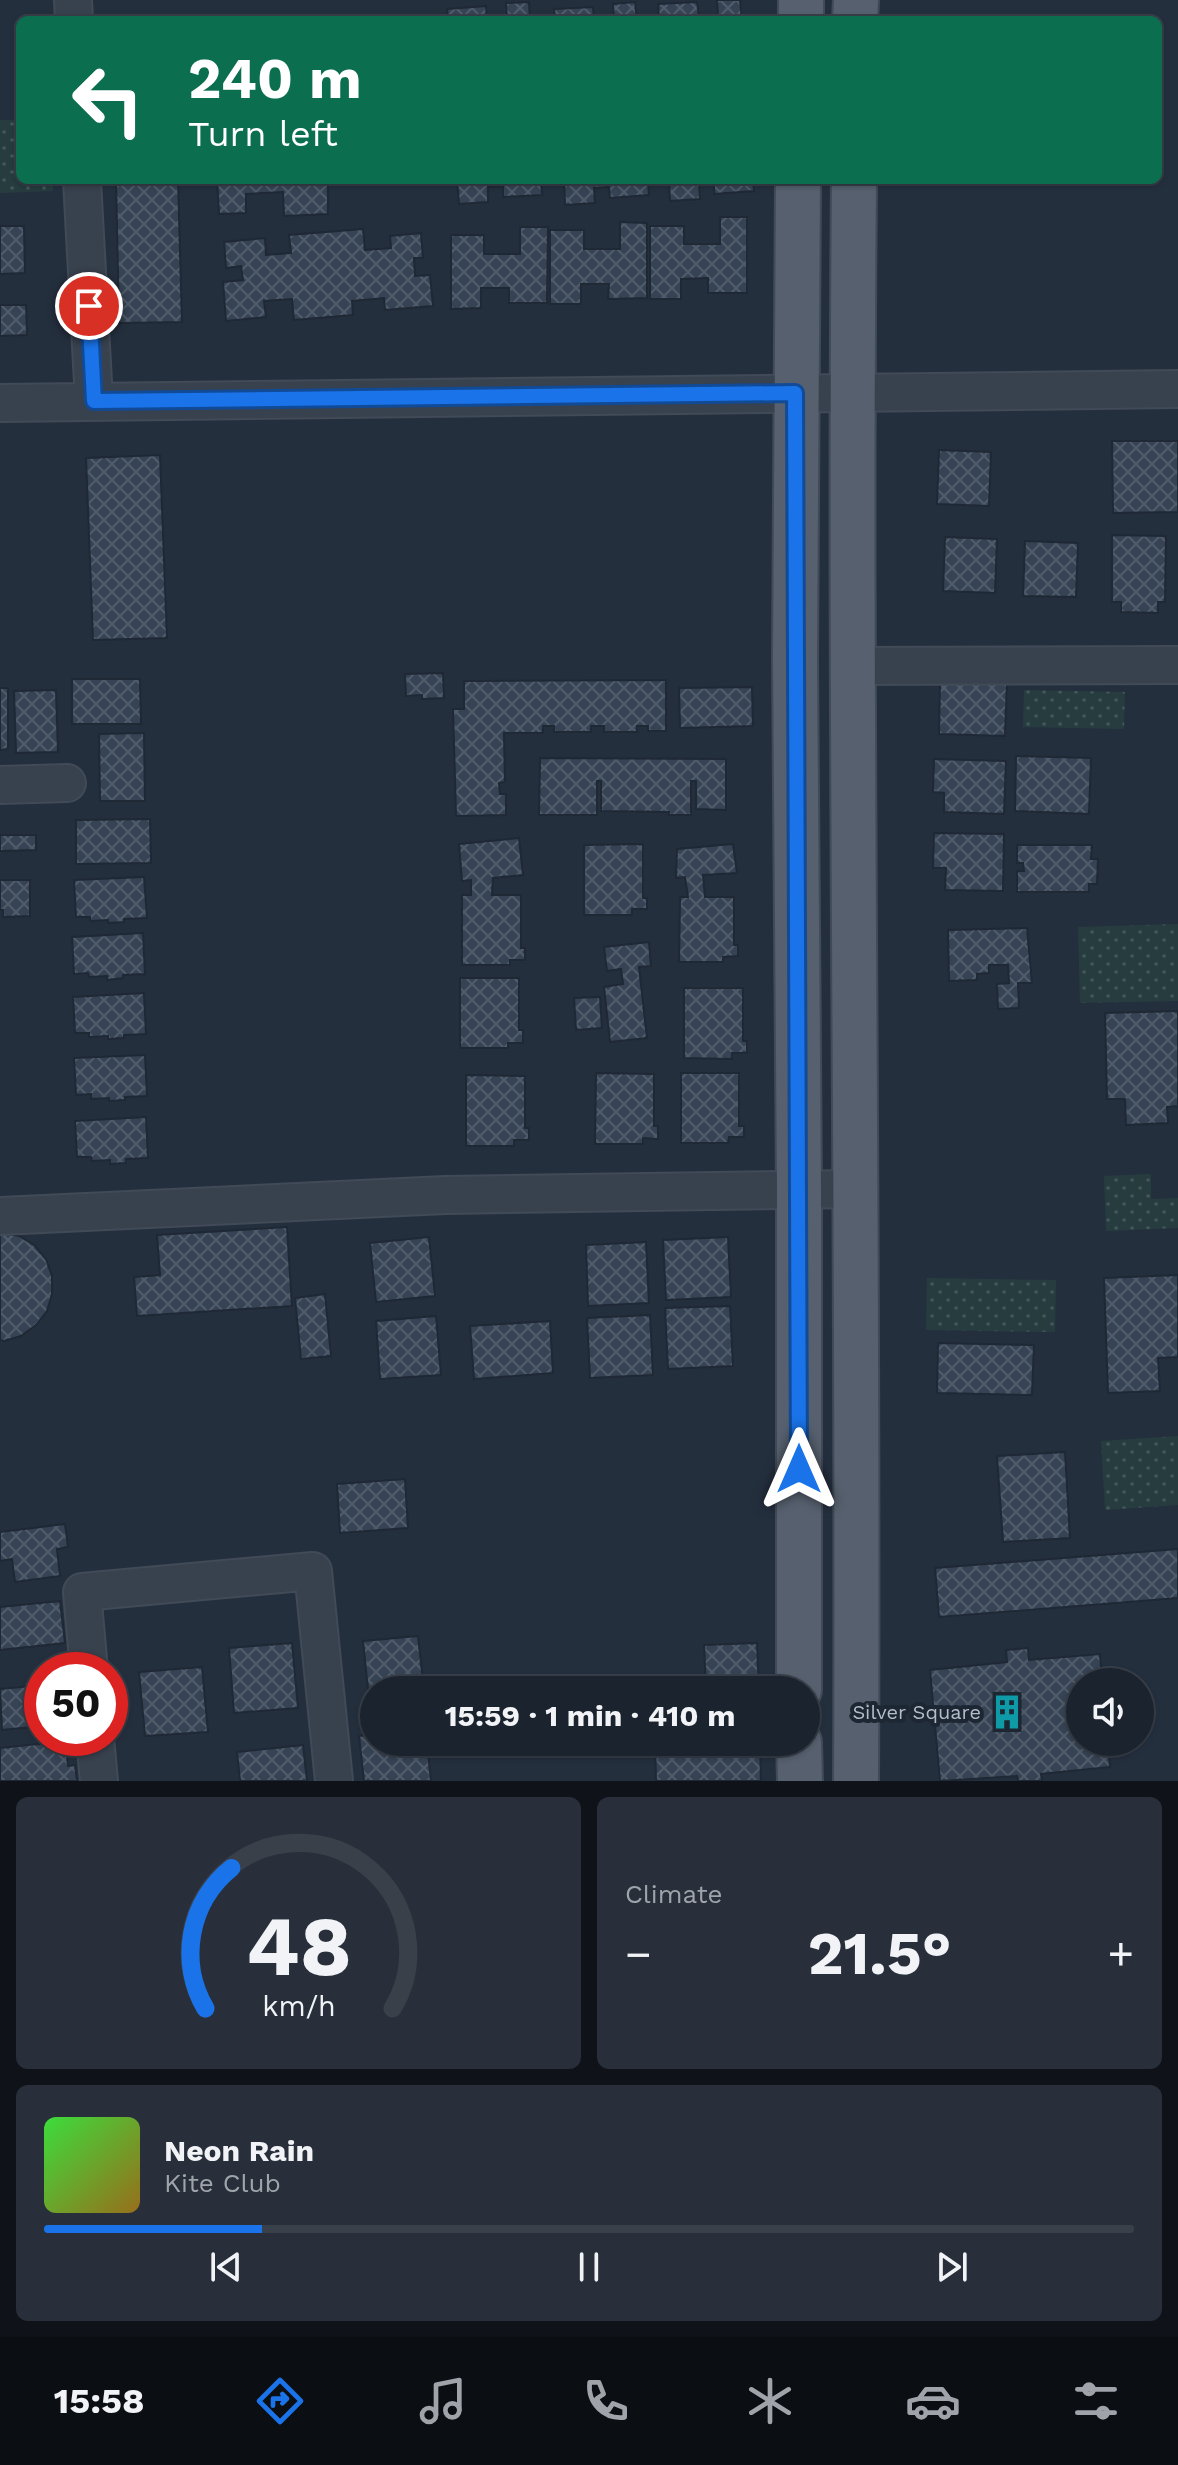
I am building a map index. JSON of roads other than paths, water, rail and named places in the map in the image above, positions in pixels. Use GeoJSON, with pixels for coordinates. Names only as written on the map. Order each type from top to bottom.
{"type":"FeatureCollection","features":[{"type":"Feature","properties":{"kind":"main road"},"geometry":{"type":"LineString","coordinates":[[798,184],[795,393],[799,1676]]}},
{"type":"Feature","properties":{"kind":"main road"},"geometry":{"type":"LineString","coordinates":[[854,184],[856,1781]]}},
{"type":"Feature","properties":{"kind":"main road"},"geometry":{"type":"LineString","coordinates":[[799,1756],[800,1781]]}},
{"type":"Feature","properties":{"kind":"street"},"geometry":{"type":"LineString","coordinates":[[82,184],[94,401]]}},
{"type":"Feature","properties":{"kind":"street"},"geometry":{"type":"LineString","coordinates":[[0,403],[1178,389]]}},
{"type":"Feature","properties":{"kind":"street"},"geometry":{"type":"LineString","coordinates":[[853,666],[1178,665]]}},
{"type":"Feature","properties":{"kind":"street"},"geometry":{"type":"LineString","coordinates":[[0,785],[67,783]]}},
{"type":"Feature","properties":{"kind":"street"},"geometry":{"type":"LineString","coordinates":[[0,1216],[445,1195],[854,1189]]}},
{"type":"Feature","properties":{"kind":"street"},"geometry":{"type":"LineString","coordinates":[[87,1652],[82,1592],[313,1571],[334,1781]]}},
{"type":"Feature","properties":{"kind":"street"},"geometry":{"type":"LineString","coordinates":[[97,1756],[99,1781]]}},
{"type":"Feature","properties":{"kind":"place","name":"Silver Square"},"geometry":{"type":"Point","coordinates":[1007,1712]}}]}
